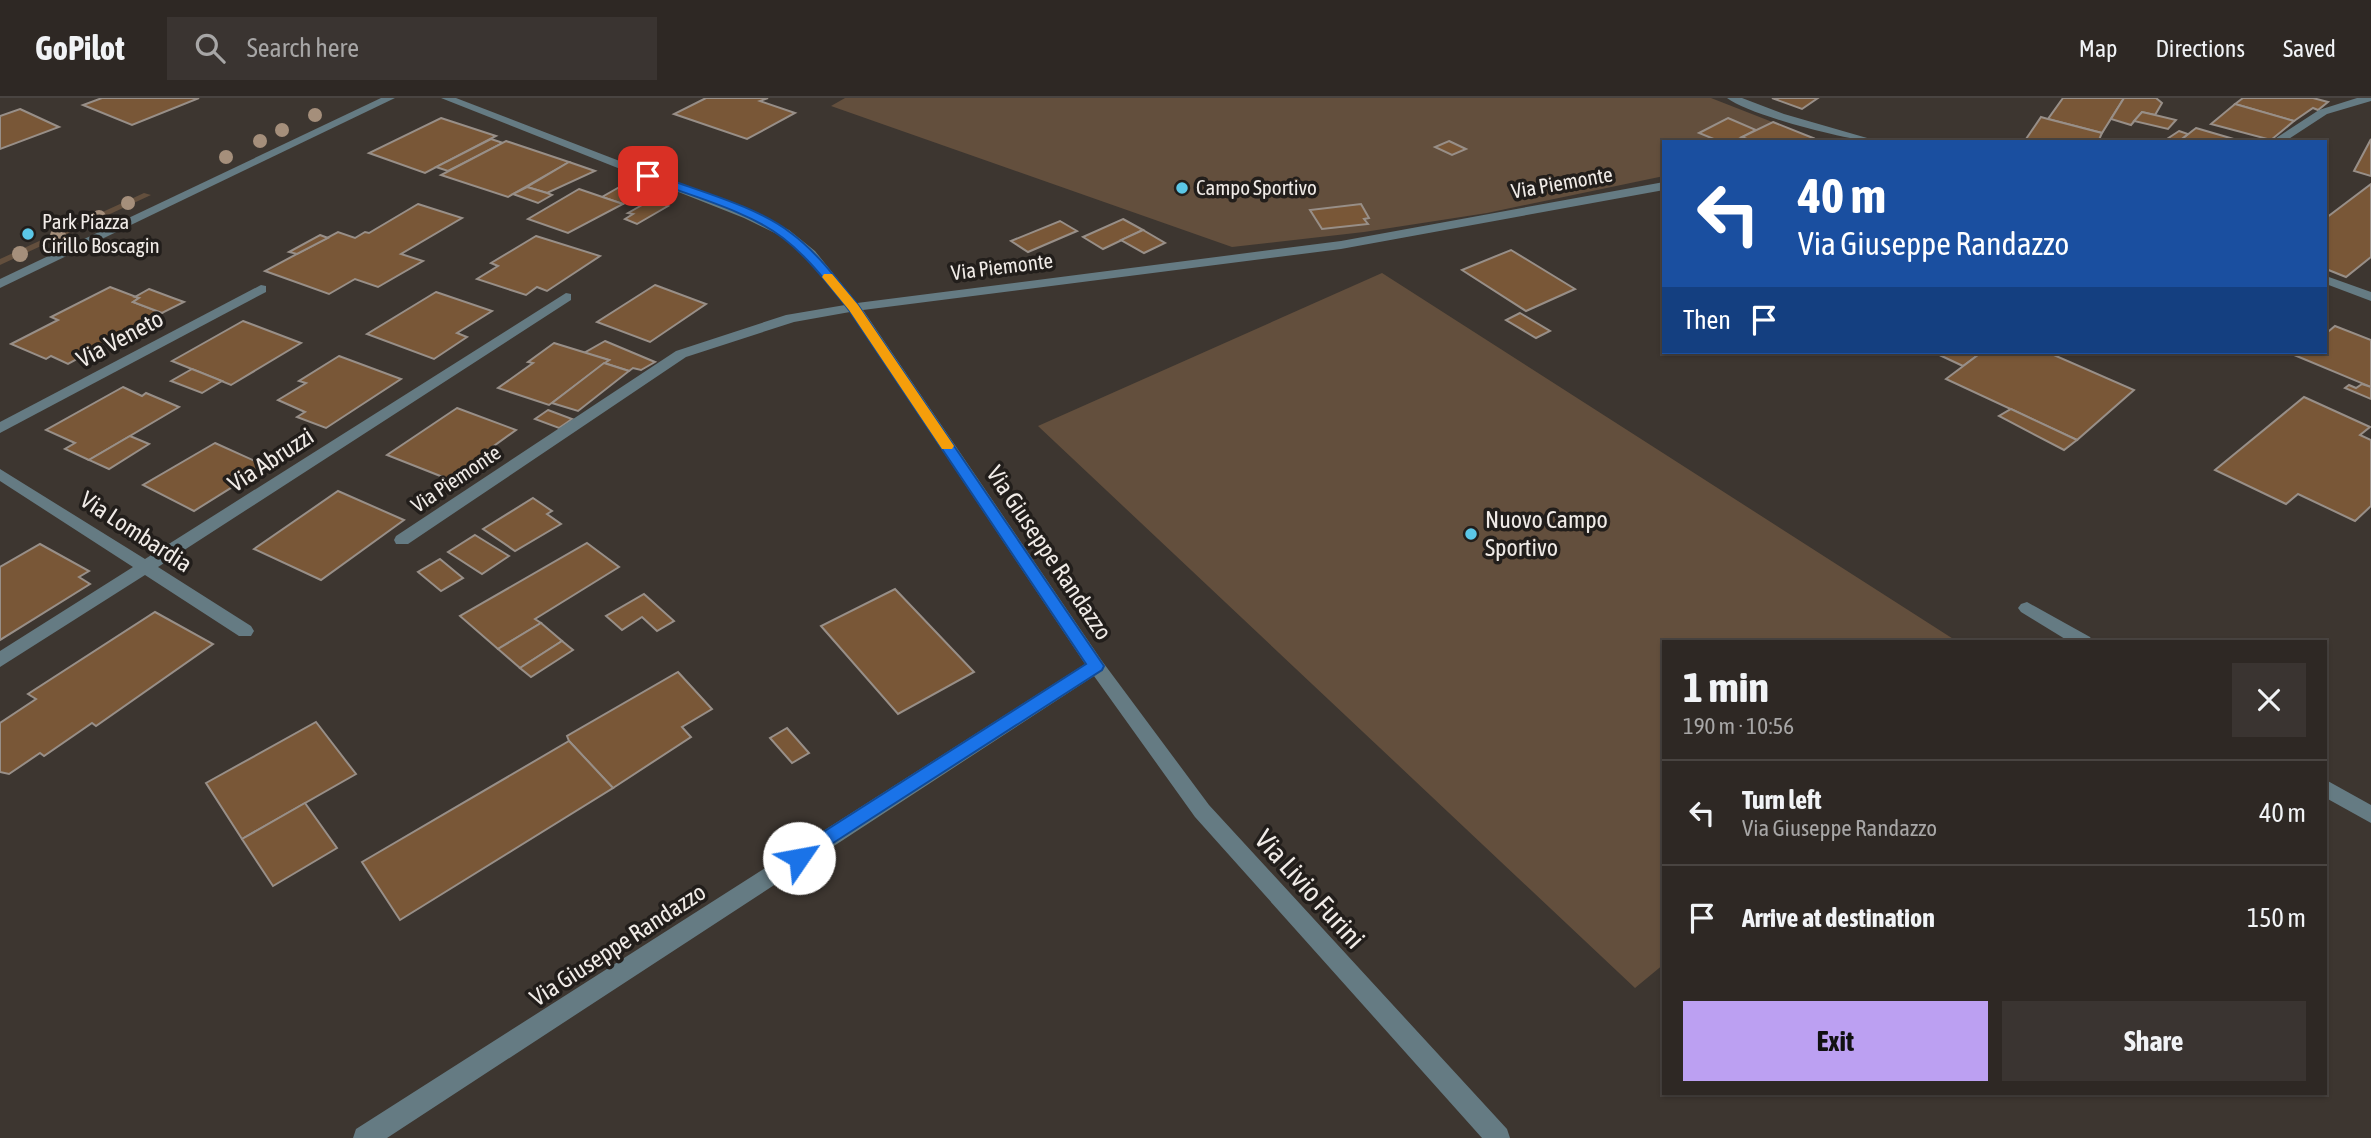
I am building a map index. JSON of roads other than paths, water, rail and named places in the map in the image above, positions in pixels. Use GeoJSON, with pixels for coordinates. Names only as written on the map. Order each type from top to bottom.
{"type":"FeatureCollection","features":[{"type":"Feature","properties":{"kind":"street"},"geometry":{"type":"LineString","coordinates":[[0,284],[390,98]]}},
{"type":"Feature","properties":{"kind":"street","name":"Via Giuseppe Randazzo"},"geometry":{"type":"LineString","coordinates":[[365,1138],[1096,666],[853,307],[810,254],[785,233],[748,215],[446,98]]}},
{"type":"Feature","properties":{"kind":"street"},"geometry":{"type":"LineString","coordinates":[[1732,98],[1780,117],[1867,140]]}},
{"type":"Feature","properties":{"kind":"street"},"geometry":{"type":"LineString","coordinates":[[2279,140],[2323,112],[2368,98]]}},
{"type":"Feature","properties":{"kind":"street"},"geometry":{"type":"LineString","coordinates":[[1832,140],[1842,134]]}},
{"type":"Feature","properties":{"kind":"street","name":"Via Piemonte"},"geometry":{"type":"LineString","coordinates":[[402,540],[681,354],[791,318],[853,307],[1341,244],[1662,186]]}},
{"type":"Feature","properties":{"kind":"street"},"geometry":{"type":"LineString","coordinates":[[2327,280],[2371,297]]}},
{"type":"Feature","properties":{"kind":"street","name":"Via Veneto"},"geometry":{"type":"LineString","coordinates":[[0,428],[261,289]]}},
{"type":"Feature","properties":{"kind":"street","name":"Via Abruzzi"},"geometry":{"type":"LineString","coordinates":[[0,660],[566,297]]}},
{"type":"Feature","properties":{"kind":"street","name":"Via Lombardia"},"geometry":{"type":"LineString","coordinates":[[0,474],[245,631]]}},
{"type":"Feature","properties":{"kind":"street"},"geometry":{"type":"LineString","coordinates":[[2027,608],[2081,640]]}},
{"type":"Feature","properties":{"kind":"street","name":"Via Livio Furini"},"geometry":{"type":"LineString","coordinates":[[1096,666],[1202,811],[1498,1138]]}},
{"type":"Feature","properties":{"kind":"street"},"geometry":{"type":"LineString","coordinates":[[2327,789],[2371,815]]}},
{"type":"Feature","properties":{"kind":"place","name":"Campo Sportivo"},"geometry":{"type":"Point","coordinates":[1182,188]}},
{"type":"Feature","properties":{"kind":"place","name":"Park Piazza Cirillo Boscagin"},"geometry":{"type":"Point","coordinates":[28,234]}},
{"type":"Feature","properties":{"kind":"place","name":"Nuovo Campo Sportivo"},"geometry":{"type":"Point","coordinates":[1471,534]}}]}
